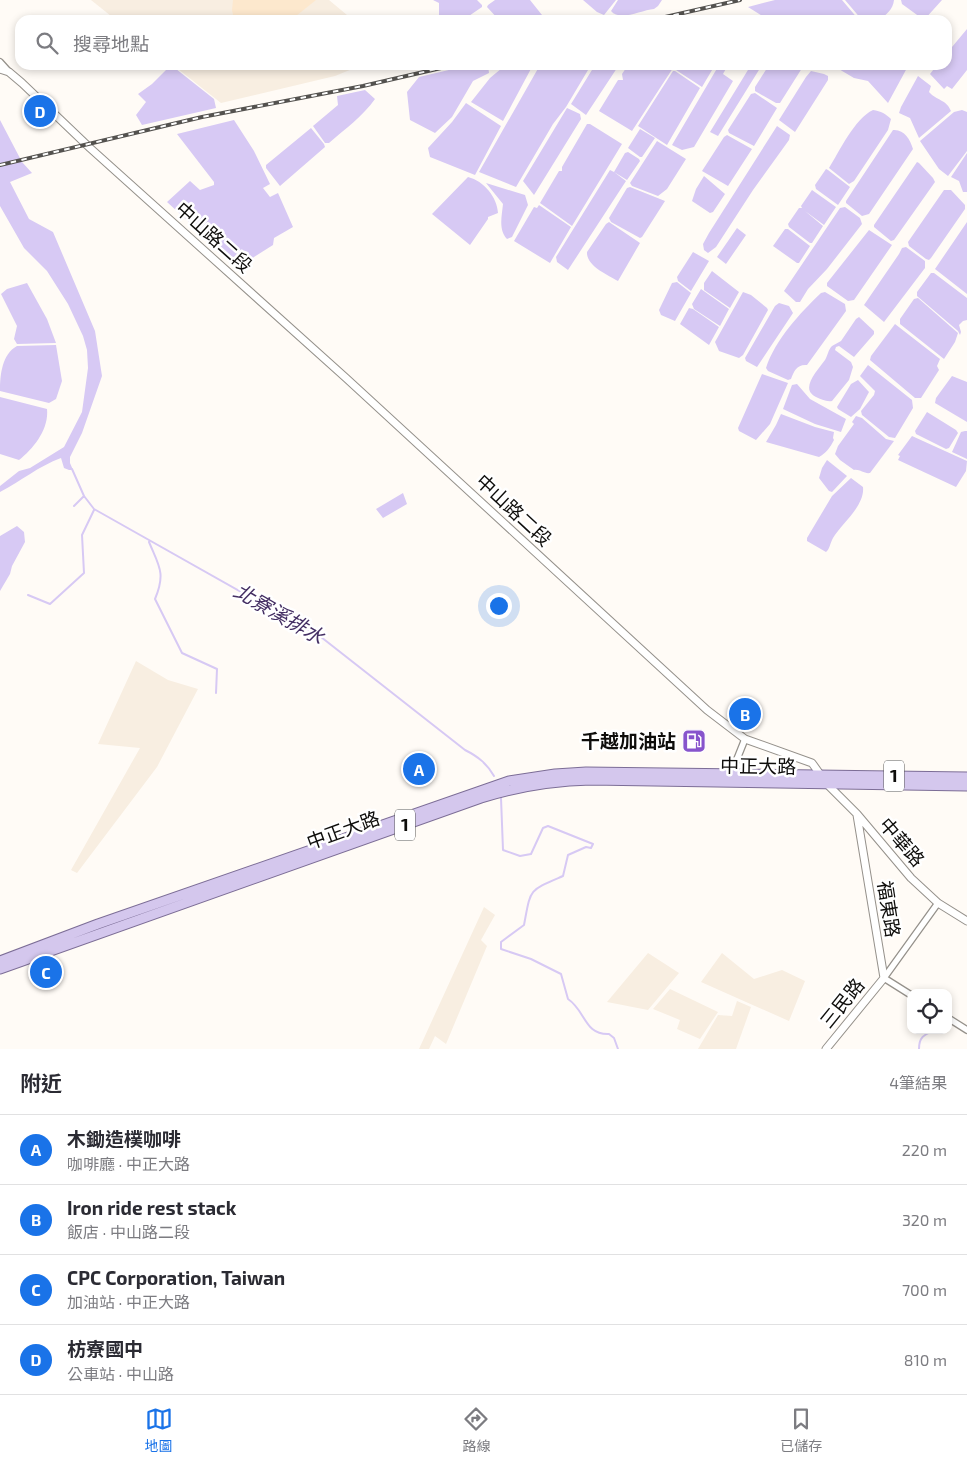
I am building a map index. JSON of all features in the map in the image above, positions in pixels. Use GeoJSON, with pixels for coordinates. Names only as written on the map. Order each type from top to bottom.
{"type":"FeatureCollection","features":[{"type":"Feature","properties":{"kind":"main road","name":"中正大路"},"geometry":{"type":"LineString","coordinates":[[0,969],[98,924],[509,781],[555,774],[586,772],[821,775]]}},
{"type":"Feature","properties":{"kind":"main road","name":"1"},"geometry":{"type":"LineString","coordinates":[[821,775],[967,777]]}},
{"type":"Feature","properties":{"kind":"main road","name":"中正大路"},"geometry":{"type":"LineString","coordinates":[[0,961],[35,952],[472,801],[524,786],[555,781],[591,780],[828,784]]}},
{"type":"Feature","properties":{"kind":"main road","name":"1"},"geometry":{"type":"LineString","coordinates":[[828,784],[967,786]]}},
{"type":"Feature","properties":{"kind":"street"},"geometry":{"type":"LineString","coordinates":[[0,62],[9,72]]}},
{"type":"Feature","properties":{"kind":"street"},"geometry":{"type":"LineString","coordinates":[[0,69],[9,72]]}},
{"type":"Feature","properties":{"kind":"street","name":"中山路二段"},"geometry":{"type":"LineString","coordinates":[[9,72],[707,710],[745,739],[812,763],[821,775]]}},
{"type":"Feature","properties":{"kind":"street"},"geometry":{"type":"LineString","coordinates":[[731,774],[745,739]]}},
{"type":"Feature","properties":{"kind":"street","name":"中華路"},"geometry":{"type":"LineString","coordinates":[[821,775],[857,814],[910,878],[938,903],[967,922]]}},
{"type":"Feature","properties":{"kind":"street","name":"福東路"},"geometry":{"type":"LineString","coordinates":[[857,814],[884,978]]}},
{"type":"Feature","properties":{"kind":"street"},"geometry":{"type":"LineString","coordinates":[[907,992],[884,978],[938,903]]}},
{"type":"Feature","properties":{"kind":"street","name":"三民路"},"geometry":{"type":"LineString","coordinates":[[826,1049],[884,978]]}},
{"type":"Feature","properties":{"kind":"street"},"geometry":{"type":"LineString","coordinates":[[952,1021],[967,1030]]}},
{"type":"Feature","properties":{"kind":"shaded area"},"geometry":{"type":"Polygon","coordinates":[[[91,0],[329,0],[347,15],[110,15],[91,0]]]}},
{"type":"Feature","properties":{"kind":"shaded area"},"geometry":{"type":"Polygon","coordinates":[[[233,0],[316,0],[297,15],[233,15],[233,0]]]}},
{"type":"Feature","properties":{"kind":"shaded area"},"geometry":{"type":"Polygon","coordinates":[[[433,0],[477,0],[482,7],[470,15],[439,15],[439,3],[433,0]]]}},
{"type":"Feature","properties":{"kind":"shaded area"},"geometry":{"type":"Polygon","coordinates":[[[495,0],[530,0],[542,15],[494,15],[487,7],[495,0]]]}},
{"type":"Feature","properties":{"kind":"shaded area"},"geometry":{"type":"Polygon","coordinates":[[[583,0],[616,0],[604,15],[597,12],[583,0]]]}},
{"type":"Feature","properties":{"kind":"shaded area"},"geometry":{"type":"Polygon","coordinates":[[[618,0],[662,0],[654,9],[620,15],[611,11],[618,0]]]}},
{"type":"Feature","properties":{"kind":"shaded area"},"geometry":{"type":"Polygon","coordinates":[[[775,0],[842,0],[855,15],[761,15],[748,7],[775,0]]]}},
{"type":"Feature","properties":{"kind":"shaded area"},"geometry":{"type":"Polygon","coordinates":[[[845,0],[894,0],[891,9],[886,15],[858,15],[845,0]]]}},
{"type":"Feature","properties":{"kind":"shaded area"},"geometry":{"type":"Polygon","coordinates":[[[901,0],[942,0],[928,15],[917,15],[902,4],[901,0]]]}},
{"type":"Feature","properties":{"kind":"shaded area"},"geometry":{"type":"Polygon","coordinates":[[[967,29],[967,70],[952,89],[947,86],[944,89],[930,74],[933,70],[952,70],[952,47],[967,29]]]}},
{"type":"Feature","properties":{"kind":"shaded area"},"geometry":{"type":"Polygon","coordinates":[[[166,70],[177,70],[214,99],[216,108],[142,125],[136,115],[146,102],[138,94],[152,84],[166,70]]]}},
{"type":"Feature","properties":{"kind":"shaded area"},"geometry":{"type":"Polygon","coordinates":[[[179,70],[350,70],[335,76],[221,103],[179,70]]]}},
{"type":"Feature","properties":{"kind":"shaded area"},"geometry":{"type":"Polygon","coordinates":[[[449,70],[489,70],[489,73],[473,81],[452,117],[435,133],[410,120],[407,92],[419,77],[449,70]]]}},
{"type":"Feature","properties":{"kind":"shaded area"},"geometry":{"type":"Polygon","coordinates":[[[500,70],[530,70],[503,121],[471,102],[490,78],[500,70]]]}},
{"type":"Feature","properties":{"kind":"shaded area"},"geometry":{"type":"Polygon","coordinates":[[[537,70],[588,70],[566,107],[553,124],[516,187],[479,172],[537,70]]]}},
{"type":"Feature","properties":{"kind":"shaded area"},"geometry":{"type":"Polygon","coordinates":[[[592,70],[616,70],[586,115],[571,104],[592,70]]]}},
{"type":"Feature","properties":{"kind":"shaded area"},"geometry":{"type":"Polygon","coordinates":[[[625,70],[672,70],[632,131],[599,111],[618,80],[623,80],[622,74],[625,70]]]}},
{"type":"Feature","properties":{"kind":"shaded area"},"geometry":{"type":"Polygon","coordinates":[[[676,70],[712,70],[702,87],[676,70]]]}},
{"type":"Feature","properties":{"kind":"shaded area"},"geometry":{"type":"Polygon","coordinates":[[[716,70],[725,70],[723,74],[733,81],[694,147],[682,150],[672,145],[716,70]]]}},
{"type":"Feature","properties":{"kind":"shaded area"},"geometry":{"type":"Polygon","coordinates":[[[748,70],[759,70],[718,136],[710,132],[748,70]]]}},
{"type":"Feature","properties":{"kind":"shaded area"},"geometry":{"type":"Polygon","coordinates":[[[766,70],[801,70],[780,103],[776,103],[755,91],[755,87],[766,70]]]}},
{"type":"Feature","properties":{"kind":"shaded area"},"geometry":{"type":"Polygon","coordinates":[[[840,70],[906,70],[888,103],[868,81],[854,78],[840,70]]]}},
{"type":"Feature","properties":{"kind":"shaded area"},"geometry":{"type":"Polygon","coordinates":[[[673,71],[700,88],[667,145],[638,126],[673,71]]]}},
{"type":"Feature","properties":{"kind":"shaded area"},"geometry":{"type":"Polygon","coordinates":[[[811,71],[828,76],[828,80],[795,132],[779,120],[811,71]]]}},
{"type":"Feature","properties":{"kind":"shaded area"},"geometry":{"type":"Polygon","coordinates":[[[918,76],[931,86],[929,92],[947,104],[951,111],[919,138],[910,118],[899,113],[918,76]]]}},
{"type":"Feature","properties":{"kind":"shaded area"},"geometry":{"type":"Polygon","coordinates":[[[365,90],[375,99],[353,122],[329,143],[325,143],[313,126],[338,105],[337,96],[365,90]]]}},
{"type":"Feature","properties":{"kind":"shaded area"},"geometry":{"type":"Polygon","coordinates":[[[755,93],[777,108],[754,146],[729,133],[728,130],[751,94],[755,93]]]}},
{"type":"Feature","properties":{"kind":"shaded area"},"geometry":{"type":"Polygon","coordinates":[[[466,103],[501,126],[475,175],[430,157],[428,148],[452,122],[466,103]]]}},
{"type":"Feature","properties":{"kind":"shaded area"},"geometry":{"type":"Polygon","coordinates":[[[567,108],[580,114],[581,119],[534,195],[523,181],[567,108]]]}},
{"type":"Feature","properties":{"kind":"shaded area"},"geometry":{"type":"Polygon","coordinates":[[[873,110],[883,113],[891,119],[888,130],[854,181],[849,184],[829,168],[860,120],[873,110]]]}},
{"type":"Feature","properties":{"kind":"shaded area"},"geometry":{"type":"Polygon","coordinates":[[[962,110],[967,112],[967,151],[948,176],[939,169],[920,141],[954,112],[962,110]]]}},
{"type":"Feature","properties":{"kind":"shaded area"},"geometry":{"type":"Polygon","coordinates":[[[0,120],[22,162],[32,173],[10,182],[29,219],[53,232],[95,331],[102,376],[82,433],[70,457],[73,470],[64,468],[61,458],[45,465],[0,492],[0,486],[19,471],[30,468],[64,447],[82,412],[88,368],[87,350],[83,336],[68,304],[47,271],[24,248],[0,206],[0,120]]]}},
{"type":"Feature","properties":{"kind":"shaded area"},"geometry":{"type":"Polygon","coordinates":[[[234,120],[254,151],[270,184],[263,188],[270,197],[278,193],[293,227],[274,238],[273,245],[240,269],[224,254],[224,251],[219,250],[204,234],[167,202],[190,181],[200,190],[214,185],[214,182],[177,134],[234,120]]]}},
{"type":"Feature","properties":{"kind":"shaded area"},"geometry":{"type":"Polygon","coordinates":[[[587,124],[622,144],[572,226],[540,203],[559,171],[562,171],[562,167],[587,124]]]}},
{"type":"Feature","properties":{"kind":"shaded area"},"geometry":{"type":"Polygon","coordinates":[[[777,126],[790,135],[789,140],[753,190],[716,247],[708,253],[704,250],[703,244],[777,126]]]}},
{"type":"Feature","properties":{"kind":"shaded area"},"geometry":{"type":"Polygon","coordinates":[[[311,128],[325,147],[280,186],[266,168],[266,165],[311,128]]]}},
{"type":"Feature","properties":{"kind":"shaded area"},"geometry":{"type":"Polygon","coordinates":[[[640,129],[655,138],[642,157],[628,148],[640,129]]]}},
{"type":"Feature","properties":{"kind":"shaded area"},"geometry":{"type":"Polygon","coordinates":[[[893,130],[900,131],[906,135],[913,149],[869,214],[862,216],[846,201],[893,130]]]}},
{"type":"Feature","properties":{"kind":"shaded area"},"geometry":{"type":"Polygon","coordinates":[[[727,135],[752,149],[728,186],[702,171],[727,135]]]}},
{"type":"Feature","properties":{"kind":"shaded area"},"geometry":{"type":"Polygon","coordinates":[[[657,141],[686,159],[667,189],[658,196],[632,186],[630,183],[657,141]]]}},
{"type":"Feature","properties":{"kind":"shaded area"},"geometry":{"type":"Polygon","coordinates":[[[628,152],[640,161],[627,180],[614,172],[625,153],[628,152]]]}},
{"type":"Feature","properties":{"kind":"shaded area"},"geometry":{"type":"Polygon","coordinates":[[[967,153],[967,192],[963,192],[959,181],[951,177],[967,153]]]}},
{"type":"Feature","properties":{"kind":"shaded area"},"geometry":{"type":"Polygon","coordinates":[[[917,162],[935,182],[894,240],[891,241],[874,225],[917,162]]]}},
{"type":"Feature","properties":{"kind":"shaded area"},"geometry":{"type":"Polygon","coordinates":[[[826,169],[850,187],[838,205],[816,189],[815,185],[826,169]]]}},
{"type":"Feature","properties":{"kind":"shaded area"},"geometry":{"type":"Polygon","coordinates":[[[610,170],[626,181],[568,270],[557,262],[556,257],[610,170]]]}},
{"type":"Feature","properties":{"kind":"shaded area"},"geometry":{"type":"Polygon","coordinates":[[[704,176],[725,194],[713,212],[710,213],[692,201],[696,189],[704,176]]]}},
{"type":"Feature","properties":{"kind":"shaded area"},"geometry":{"type":"Polygon","coordinates":[[[468,177],[479,182],[489,190],[495,201],[498,213],[488,217],[470,245],[432,214],[468,177]]]}},
{"type":"Feature","properties":{"kind":"shaded area"},"geometry":{"type":"Polygon","coordinates":[[[486,183],[525,195],[528,205],[512,237],[507,239],[502,231],[503,204],[486,183]]]}},
{"type":"Feature","properties":{"kind":"shaded area"},"geometry":{"type":"Polygon","coordinates":[[[630,187],[665,201],[640,238],[611,222],[609,218],[627,188],[630,187]]]}},
{"type":"Feature","properties":{"kind":"shaded area"},"geometry":{"type":"Polygon","coordinates":[[[812,190],[836,207],[824,225],[805,211],[823,226],[812,243],[810,243],[789,227],[788,224],[799,208],[802,208],[801,206],[812,190]]]}},
{"type":"Feature","properties":{"kind":"shaded area"},"geometry":{"type":"Polygon","coordinates":[[[944,190],[951,190],[965,205],[965,209],[929,260],[909,246],[908,242],[944,190]]]}},
{"type":"Feature","properties":{"kind":"shaded area"},"geometry":{"type":"Polygon","coordinates":[[[539,205],[571,227],[550,263],[514,241],[534,207],[537,208],[539,205]]]}},
{"type":"Feature","properties":{"kind":"shaded area"},"geometry":{"type":"Polygon","coordinates":[[[845,207],[860,218],[862,224],[827,269],[808,289],[800,302],[796,302],[784,291],[840,208],[845,207]]]}},
{"type":"Feature","properties":{"kind":"shaded area"},"geometry":{"type":"Polygon","coordinates":[[[609,222],[640,243],[618,281],[598,270],[590,262],[587,252],[609,222]]]}},
{"type":"Feature","properties":{"kind":"shaded area"},"geometry":{"type":"Polygon","coordinates":[[[967,222],[967,294],[935,269],[967,222]]]}},
{"type":"Feature","properties":{"kind":"shaded area"},"geometry":{"type":"Polygon","coordinates":[[[737,228],[746,235],[726,264],[717,257],[737,228]]]}},
{"type":"Feature","properties":{"kind":"shaded area"},"geometry":{"type":"Polygon","coordinates":[[[785,229],[788,229],[810,246],[799,263],[773,246],[785,229]]]}},
{"type":"Feature","properties":{"kind":"shaded area"},"geometry":{"type":"Polygon","coordinates":[[[869,230],[892,245],[854,300],[848,301],[827,286],[827,283],[869,230]]]}},
{"type":"Feature","properties":{"kind":"shaded area"},"geometry":{"type":"Polygon","coordinates":[[[906,247],[925,261],[925,268],[884,322],[864,305],[902,248],[906,247]]]}},
{"type":"Feature","properties":{"kind":"shaded area"},"geometry":{"type":"Polygon","coordinates":[[[693,252],[709,261],[691,291],[678,281],[677,277],[693,252]]]}},
{"type":"Feature","properties":{"kind":"shaded area"},"geometry":{"type":"Polygon","coordinates":[[[712,271],[739,292],[730,308],[704,290],[704,283],[712,271]]]}},
{"type":"Feature","properties":{"kind":"shaded area"},"geometry":{"type":"Polygon","coordinates":[[[931,273],[934,273],[967,298],[967,320],[959,325],[960,335],[958,331],[917,296],[917,292],[931,273]]]}},
{"type":"Feature","properties":{"kind":"shaded area"},"geometry":{"type":"Polygon","coordinates":[[[677,282],[691,293],[675,321],[661,315],[659,310],[672,283],[677,282]]]}},
{"type":"Feature","properties":{"kind":"shaded area"},"geometry":{"type":"Polygon","coordinates":[[[27,283],[47,319],[56,343],[17,344],[14,339],[17,326],[1,294],[7,289],[27,283]]]}},
{"type":"Feature","properties":{"kind":"shaded area"},"geometry":{"type":"Polygon","coordinates":[[[701,289],[729,309],[720,326],[694,309],[692,304],[701,289]]]}},
{"type":"Feature","properties":{"kind":"shaded area"},"geometry":{"type":"Polygon","coordinates":[[[743,292],[751,295],[768,310],[743,355],[739,358],[719,351],[715,342],[743,292]]]}},
{"type":"Feature","properties":{"kind":"shaded area"},"geometry":{"type":"Polygon","coordinates":[[[825,292],[845,304],[846,311],[807,365],[798,367],[791,379],[788,380],[768,371],[766,368],[770,358],[782,337],[805,309],[821,293],[825,292]]]}},
{"type":"Feature","properties":{"kind":"shaded area"},"geometry":{"type":"Polygon","coordinates":[[[918,298],[958,333],[955,342],[944,359],[900,324],[900,319],[914,299],[918,298]]]}},
{"type":"Feature","properties":{"kind":"shaded area"},"geometry":{"type":"Polygon","coordinates":[[[779,303],[789,306],[793,313],[757,367],[746,361],[745,358],[775,306],[779,303]]]}},
{"type":"Feature","properties":{"kind":"shaded area"},"geometry":{"type":"Polygon","coordinates":[[[689,308],[719,327],[709,345],[680,324],[689,308]]]}},
{"type":"Feature","properties":{"kind":"shaded area"},"geometry":{"type":"Polygon","coordinates":[[[859,317],[874,331],[874,334],[854,357],[839,346],[836,347],[835,350],[851,362],[853,367],[849,380],[832,401],[816,397],[811,394],[809,389],[812,379],[832,346],[841,341],[859,317]]]}},
{"type":"Feature","properties":{"kind":"shaded area"},"geometry":{"type":"Polygon","coordinates":[[[895,324],[940,359],[937,366],[939,370],[921,398],[915,398],[870,360],[895,324]]]}},
{"type":"Feature","properties":{"kind":"shaded area"},"geometry":{"type":"Polygon","coordinates":[[[56,345],[62,381],[56,399],[49,403],[0,391],[3,366],[8,354],[12,350],[17,346],[56,345]]]}},
{"type":"Feature","properties":{"kind":"shaded area"},"geometry":{"type":"Polygon","coordinates":[[[868,365],[912,400],[913,408],[895,438],[889,437],[862,415],[861,411],[875,391],[860,376],[868,365]]]}},
{"type":"Feature","properties":{"kind":"shaded area"},"geometry":{"type":"Polygon","coordinates":[[[762,374],[788,383],[770,424],[756,440],[739,431],[738,428],[762,374]]]}},
{"type":"Feature","properties":{"kind":"shaded area"},"geometry":{"type":"Polygon","coordinates":[[[952,376],[967,382],[967,422],[935,403],[936,398],[952,376]]]}},
{"type":"Feature","properties":{"kind":"shaded area"},"geometry":{"type":"Polygon","coordinates":[[[858,380],[869,392],[860,409],[851,417],[837,407],[851,384],[858,380]]]}},
{"type":"Feature","properties":{"kind":"shaded area"},"geometry":{"type":"Polygon","coordinates":[[[797,384],[810,399],[846,419],[841,432],[815,424],[783,409],[792,385],[797,384]]]}},
{"type":"Feature","properties":{"kind":"shaded area"},"geometry":{"type":"Polygon","coordinates":[[[0,397],[47,409],[46,424],[43,431],[30,450],[19,460],[0,454],[0,397]]]}},
{"type":"Feature","properties":{"kind":"shaded area"},"geometry":{"type":"Polygon","coordinates":[[[927,412],[958,433],[949,448],[946,449],[916,434],[915,431],[927,412]]]}},
{"type":"Feature","properties":{"kind":"shaded area"},"geometry":{"type":"Polygon","coordinates":[[[781,414],[834,432],[834,440],[826,452],[819,457],[766,442],[781,414]]]}},
{"type":"Feature","properties":{"kind":"shaded area"},"geometry":{"type":"Polygon","coordinates":[[[856,416],[862,418],[886,439],[894,441],[870,473],[854,470],[835,454],[838,446],[854,424],[852,422],[856,416]]]}},
{"type":"Feature","properties":{"kind":"shaded area"},"geometry":{"type":"Polygon","coordinates":[[[967,431],[967,459],[952,452],[961,432],[967,431]]]}},
{"type":"Feature","properties":{"kind":"shaded area"},"geometry":{"type":"Polygon","coordinates":[[[912,436],[967,461],[966,471],[956,487],[898,460],[900,456],[898,455],[912,436]]]}},
{"type":"Feature","properties":{"kind":"shaded area"},"geometry":{"type":"Polygon","coordinates":[[[827,460],[847,476],[832,492],[829,491],[819,478],[827,460]]]}},
{"type":"Feature","properties":{"kind":"shaded area"},"geometry":{"type":"Polygon","coordinates":[[[851,478],[863,487],[863,494],[857,508],[837,532],[826,552],[807,541],[807,538],[832,496],[851,478]]]}},
{"type":"Feature","properties":{"kind":"shaded area"},"geometry":{"type":"Polygon","coordinates":[[[403,493],[407,504],[383,518],[376,509],[403,493]]]}},
{"type":"Feature","properties":{"kind":"shaded area"},"geometry":{"type":"Polygon","coordinates":[[[17,526],[24,532],[25,542],[0,591],[0,536],[17,526]]]}},
{"type":"Feature","properties":{"kind":"shaded area"},"geometry":{"type":"Polygon","coordinates":[[[136,661],[168,680],[198,689],[157,767],[77,873],[71,870],[140,748],[98,744],[136,661]]]}},
{"type":"Feature","properties":{"kind":"shaded area"},"geometry":{"type":"Polygon","coordinates":[[[484,907],[495,915],[481,940],[487,946],[446,1044],[435,1036],[429,1049],[419,1049],[484,907]]]}},
{"type":"Feature","properties":{"kind":"shaded area"},"geometry":{"type":"Polygon","coordinates":[[[648,953],[679,973],[648,1010],[607,1002],[648,953]]]}},
{"type":"Feature","properties":{"kind":"shaded area"},"geometry":{"type":"Polygon","coordinates":[[[722,953],[754,979],[782,970],[805,981],[789,1021],[701,982],[722,953]]]}},
{"type":"Feature","properties":{"kind":"shaded area"},"geometry":{"type":"Polygon","coordinates":[[[670,989],[718,1012],[700,1039],[677,1029],[680,1020],[653,1009],[670,989]]]}},
{"type":"Feature","properties":{"kind":"shaded area"},"geometry":{"type":"Polygon","coordinates":[[[737,1001],[751,1007],[736,1049],[698,1049],[718,1015],[732,1016],[737,1001]]]}},
{"type":"Feature","properties":{"kind":"waterway","name":"北寮溪排水"},"geometry":{"type":"LineString","coordinates":[[72,469],[84,496],[94,509],[321,637],[465,750],[478,758],[494,776]]}},
{"type":"Feature","properties":{"kind":"waterway"},"geometry":{"type":"LineString","coordinates":[[74,506],[84,496]]}},
{"type":"Feature","properties":{"kind":"waterway"},"geometry":{"type":"LineString","coordinates":[[28,595],[50,604],[84,573],[82,535],[94,510]]}},
{"type":"Feature","properties":{"kind":"waterway"},"geometry":{"type":"LineString","coordinates":[[149,542],[161,576],[155,599],[182,653],[217,669],[216,693]]}},
{"type":"Feature","properties":{"kind":"waterway","name":"北寮溪排水"},"geometry":{"type":"LineString","coordinates":[[501,798],[503,850],[520,856],[531,854],[543,828],[548,826],[593,844],[591,848],[586,847],[568,855],[563,876],[537,888],[533,892],[528,904],[524,925],[501,942],[501,949],[531,959],[561,974],[568,999],[574,1004],[590,1027],[595,1031],[609,1034],[614,1038],[618,1049]]}},
{"type":"Feature","properties":{"kind":"waterway","name":"北寮溪排水"},"geometry":{"type":"LineString","coordinates":[[919,1049],[920,1042],[926,1034]]}},
{"type":"Feature","properties":{"kind":"railway"},"geometry":{"type":"LineString","coordinates":[[674,15],[740,0]]}},
{"type":"Feature","properties":{"kind":"railway"},"geometry":{"type":"LineString","coordinates":[[0,165],[202,117],[363,86],[432,70]]}},
{"type":"Feature","properties":{"kind":"place","name":"枋寮國中"},"geometry":{"type":"Point","coordinates":[40,111]}},
{"type":"Feature","properties":{"kind":"place","name":"Iron ride rest stack"},"geometry":{"type":"Point","coordinates":[745,714]}},
{"type":"Feature","properties":{"kind":"place","name":"千越加油站"},"geometry":{"type":"Point","coordinates":[694,741]}},
{"type":"Feature","properties":{"kind":"place","name":"木鋤造樸咖啡"},"geometry":{"type":"Point","coordinates":[419,769]}},
{"type":"Feature","properties":{"kind":"place","name":"CPC Corporation, Taiwan"},"geometry":{"type":"Point","coordinates":[46,972]}}]}
